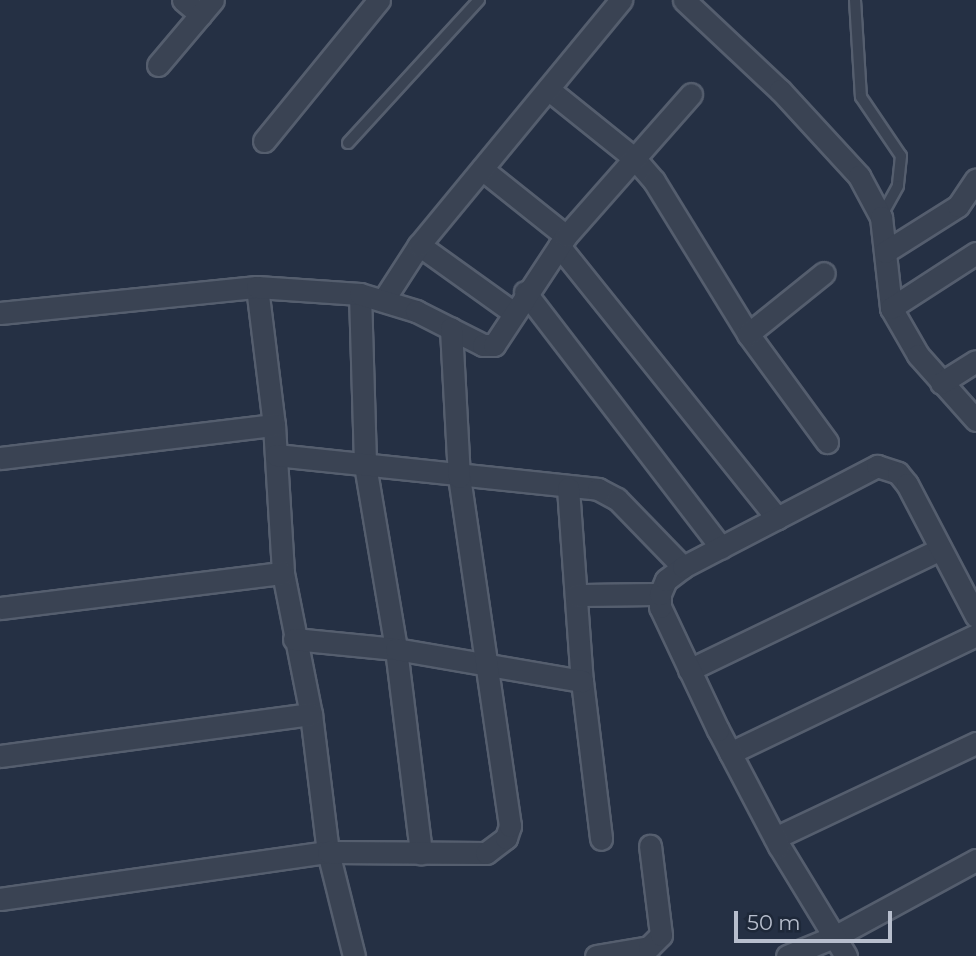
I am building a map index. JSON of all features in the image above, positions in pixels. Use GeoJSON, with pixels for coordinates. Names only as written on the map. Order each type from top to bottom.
{"type":"FeatureCollection","features":[{"type":"Feature","properties":{"kind":"street"},"geometry":{"type":"LineString","coordinates":[[159,65],[207,8],[183,0]]}},
{"type":"Feature","properties":{"kind":"street"},"geometry":{"type":"LineString","coordinates":[[264,141],[379,0]]}},
{"type":"Feature","properties":{"kind":"street"},"geometry":{"type":"LineString","coordinates":[[684,0],[841,153],[874,198],[881,217],[891,308],[918,355],[976,420]]}},
{"type":"Feature","properties":{"kind":"street"},"geometry":{"type":"LineString","coordinates":[[384,299],[419,245],[618,3]]}},
{"type":"Feature","properties":{"kind":"street"},"geometry":{"type":"LineString","coordinates":[[548,89],[635,159],[673,208],[748,334],[827,442]]}},
{"type":"Feature","properties":{"kind":"street"},"geometry":{"type":"LineString","coordinates":[[0,313],[257,287],[360,294],[384,299],[483,345],[494,345],[525,292],[563,241],[691,94]]}},
{"type":"Feature","properties":{"kind":"street"},"geometry":{"type":"LineString","coordinates":[[482,169],[563,241],[776,518]]}},
{"type":"Feature","properties":{"kind":"street"},"geometry":{"type":"LineString","coordinates":[[885,252],[958,206],[976,179]]}},
{"type":"Feature","properties":{"kind":"street"},"geometry":{"type":"LineString","coordinates":[[419,245],[514,313]]}},
{"type":"Feature","properties":{"kind":"street"},"geometry":{"type":"LineString","coordinates":[[891,308],[976,253]]}},
{"type":"Feature","properties":{"kind":"street"},"geometry":{"type":"LineString","coordinates":[[748,334],[824,273]]}},
{"type":"Feature","properties":{"kind":"street"},"geometry":{"type":"LineString","coordinates":[[257,287],[274,425],[283,573],[311,714],[328,852],[354,956]]}},
{"type":"Feature","properties":{"kind":"street"},"geometry":{"type":"LineString","coordinates":[[525,292],[721,547]]}},
{"type":"Feature","properties":{"kind":"street"},"geometry":{"type":"LineString","coordinates":[[360,294],[365,465],[396,649],[421,852]]}},
{"type":"Feature","properties":{"kind":"street"},"geometry":{"type":"LineString","coordinates":[[0,899],[328,852],[486,853],[506,838],[510,826],[459,477],[451,328]]}},
{"type":"Feature","properties":{"kind":"street"},"geometry":{"type":"LineString","coordinates":[[941,383],[976,361]]}},
{"type":"Feature","properties":{"kind":"street"},"geometry":{"type":"LineString","coordinates":[[0,458],[274,425]]}},
{"type":"Feature","properties":{"kind":"street"},"geometry":{"type":"LineString","coordinates":[[276,455],[609,492],[683,567]]}},
{"type":"Feature","properties":{"kind":"street"},"geometry":{"type":"LineString","coordinates":[[846,956],[775,838],[730,753],[660,607],[660,594],[666,580],[683,567],[877,466],[888,467],[907,484],[976,616]]}},
{"type":"Feature","properties":{"kind":"street"},"geometry":{"type":"LineString","coordinates":[[568,488],[582,681],[601,839]]}},
{"type":"Feature","properties":{"kind":"street"},"geometry":{"type":"LineString","coordinates":[[689,670],[940,549]]}},
{"type":"Feature","properties":{"kind":"street"},"geometry":{"type":"LineString","coordinates":[[0,608],[283,573]]}},
{"type":"Feature","properties":{"kind":"street"},"geometry":{"type":"LineString","coordinates":[[576,595],[660,594]]}},
{"type":"Feature","properties":{"kind":"street"},"geometry":{"type":"LineString","coordinates":[[730,753],[976,635]]}},
{"type":"Feature","properties":{"kind":"street"},"geometry":{"type":"LineString","coordinates":[[294,639],[396,649],[582,681]]}},
{"type":"Feature","properties":{"kind":"street"},"geometry":{"type":"LineString","coordinates":[[0,756],[311,714]]}},
{"type":"Feature","properties":{"kind":"street"},"geometry":{"type":"LineString","coordinates":[[775,838],[976,743]]}},
{"type":"Feature","properties":{"kind":"street"},"geometry":{"type":"LineString","coordinates":[[596,956],[649,947],[661,935],[650,846]]}},
{"type":"Feature","properties":{"kind":"street"},"geometry":{"type":"LineString","coordinates":[[787,956],[836,936],[976,860]]}},
{"type":"Feature","properties":{"kind":"lane"},"geometry":{"type":"LineString","coordinates":[[348,143],[479,0]]}},
{"type":"Feature","properties":{"kind":"lane"},"geometry":{"type":"LineString","coordinates":[[855,0],[861,97],[901,156],[898,186],[881,217]]}}]}
